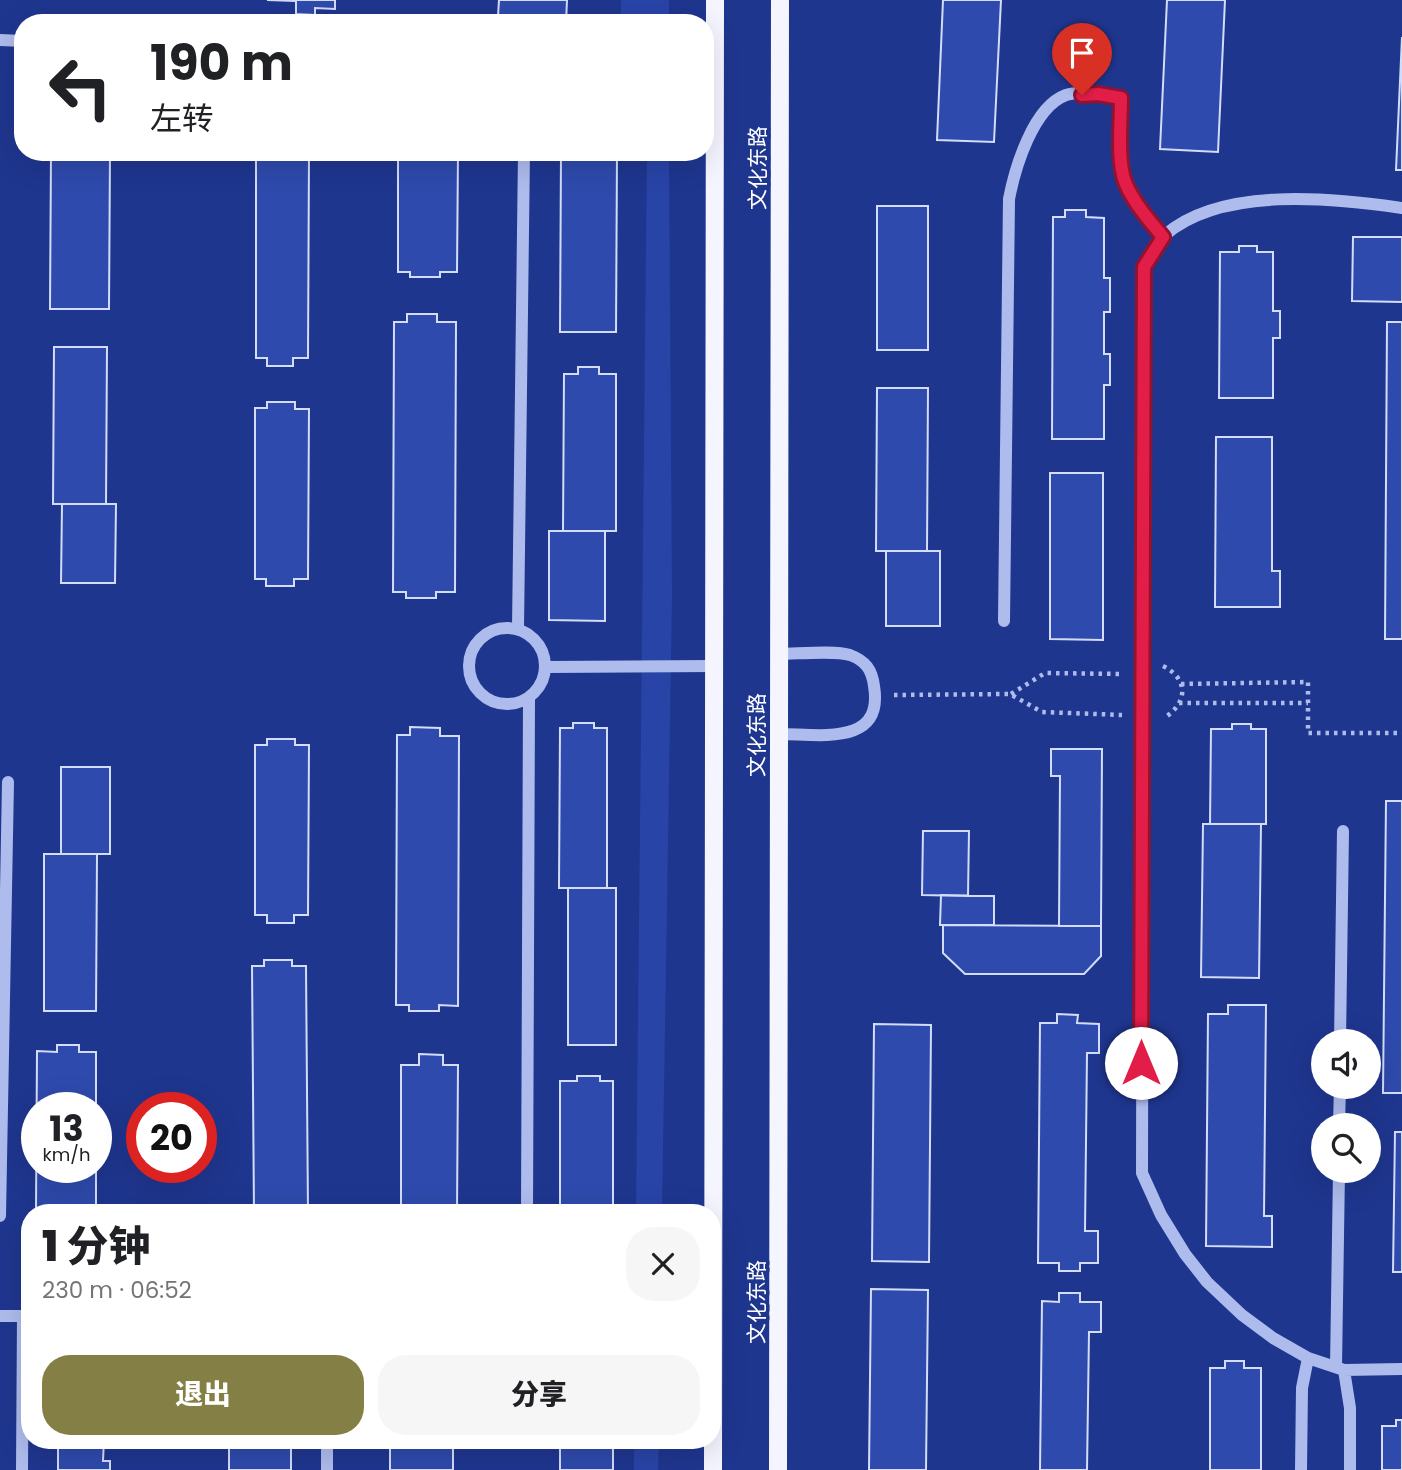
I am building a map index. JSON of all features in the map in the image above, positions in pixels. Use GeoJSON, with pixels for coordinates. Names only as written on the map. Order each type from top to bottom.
{"type":"FeatureCollection","features":[{"type":"Feature","properties":{"kind":"main road","name":"文化东路"},"geometry":{"type":"LineString","coordinates":[[713,1204],[715,0]]}},
{"type":"Feature","properties":{"kind":"main road","name":"文化东路"},"geometry":{"type":"LineString","coordinates":[[778,1470],[780,0]]}},
{"type":"Feature","properties":{"kind":"main road","name":"文化东路"},"geometry":{"type":"LineString","coordinates":[[713,1449],[713,1470]]}},
{"type":"Feature","properties":{"kind":"lane"},"geometry":{"type":"LineString","coordinates":[[1004,621],[1009,199],[1021,154],[1037,122],[1050,106],[1067,95],[1098,94],[1121,98],[1122,169],[1125,182],[1139,206],[1163,237]]}},
{"type":"Feature","properties":{"kind":"lane"},"geometry":{"type":"LineString","coordinates":[[518,629],[524,161]]}},
{"type":"Feature","properties":{"kind":"lane"},"geometry":{"type":"LineString","coordinates":[[1402,208],[1323,199],[1277,199],[1241,204],[1191,218],[1163,237],[1144,267],[1142,674],[1142,1173],[1161,1215],[1207,1282],[1242,1315],[1308,1359],[1340,1369],[1402,1369]]}},
{"type":"Feature","properties":{"kind":"lane"},"geometry":{"type":"LineString","coordinates":[[504,627],[518,629],[532,635],[540,644],[544,655],[546,667],[538,690],[517,704],[491,701],[480,694],[471,681],[468,667],[471,652],[478,640],[490,631],[504,627]]}},
{"type":"Feature","properties":{"kind":"lane"},"geometry":{"type":"LineString","coordinates":[[779,734],[846,734],[864,726],[875,710],[876,695],[873,675],[866,663],[848,654],[780,654]]}},
{"type":"Feature","properties":{"kind":"lane"},"geometry":{"type":"LineString","coordinates":[[546,667],[714,666]]}},
{"type":"Feature","properties":{"kind":"lane"},"geometry":{"type":"LineString","coordinates":[[527,1204],[529,698]]}},
{"type":"Feature","properties":{"kind":"lane"},"geometry":{"type":"LineString","coordinates":[[0,1216],[8,782]]}},
{"type":"Feature","properties":{"kind":"lane"},"geometry":{"type":"LineString","coordinates":[[1340,1029],[1343,831]]}},
{"type":"Feature","properties":{"kind":"lane"},"geometry":{"type":"LineString","coordinates":[[1339,1183],[1340,1369],[1350,1408],[1350,1470]]}},
{"type":"Feature","properties":{"kind":"lane"},"geometry":{"type":"LineString","coordinates":[[0,1316],[21,1316]]}},
{"type":"Feature","properties":{"kind":"lane"},"geometry":{"type":"LineString","coordinates":[[1301,1470],[1302,1388],[1308,1359]]}},
{"type":"Feature","properties":{"kind":"lane"},"geometry":{"type":"LineString","coordinates":[[22,1470],[23,1449]]}},
{"type":"Feature","properties":{"kind":"lane"},"geometry":{"type":"LineString","coordinates":[[327,1449],[327,1470]]}},
{"type":"Feature","properties":{"kind":"path"},"geometry":{"type":"LineString","coordinates":[[1010,694],[1045,673],[1142,674]]}},
{"type":"Feature","properties":{"kind":"path"},"geometry":{"type":"LineString","coordinates":[[1181,684],[1308,682],[1308,733],[1402,733]]}},
{"type":"Feature","properties":{"kind":"path"},"geometry":{"type":"LineString","coordinates":[[876,695],[1010,694],[1042,712],[1142,715]]}},
{"type":"Feature","properties":{"kind":"path"},"geometry":{"type":"LineString","coordinates":[[1179,703],[1308,703]]}},
{"type":"Feature","properties":{"kind":"shaded area"},"geometry":{"type":"Polygon","coordinates":[[[621,0],[669,0],[669,14],[621,14],[621,0]]]}},
{"type":"Feature","properties":{"kind":"shaded area"},"geometry":{"type":"Polygon","coordinates":[[[647,161],[669,161],[672,596],[662,1204],[636,1204],[647,161]]]}},
{"type":"Feature","properties":{"kind":"shaded area"},"geometry":{"type":"Polygon","coordinates":[[[634,1449],[659,1449],[658,1470],[634,1470],[634,1449]]]}},
{"type":"Feature","properties":{"kind":"building"},"geometry":{"type":"Polygon","coordinates":[[[267,0],[335,0],[335,9],[315,8],[315,14],[296,14],[296,1],[267,0]]]}},
{"type":"Feature","properties":{"kind":"building"},"geometry":{"type":"Polygon","coordinates":[[[499,0],[567,0],[566,14],[498,14],[499,0]]]}},
{"type":"Feature","properties":{"kind":"building"},"geometry":{"type":"Polygon","coordinates":[[[943,0],[1001,0],[994,142],[937,140],[943,0]]]}},
{"type":"Feature","properties":{"kind":"building"},"geometry":{"type":"Polygon","coordinates":[[[1167,0],[1225,0],[1218,152],[1160,149],[1167,0]]]}},
{"type":"Feature","properties":{"kind":"building"},"geometry":{"type":"Polygon","coordinates":[[[1402,37],[1402,170],[1396,170],[1402,37]]]}},
{"type":"Feature","properties":{"kind":"building"},"geometry":{"type":"Polygon","coordinates":[[[51,161],[110,161],[109,309],[50,309],[51,161]]]}},
{"type":"Feature","properties":{"kind":"building"},"geometry":{"type":"Polygon","coordinates":[[[256,161],[309,161],[308,358],[293,358],[293,366],[267,366],[267,358],[256,358],[256,161]]]}},
{"type":"Feature","properties":{"kind":"building"},"geometry":{"type":"Polygon","coordinates":[[[398,161],[458,161],[457,272],[440,272],[440,277],[410,277],[410,272],[398,272],[398,161]]]}},
{"type":"Feature","properties":{"kind":"building"},"geometry":{"type":"Polygon","coordinates":[[[561,161],[617,161],[616,332],[560,332],[561,161]]]}},
{"type":"Feature","properties":{"kind":"building"},"geometry":{"type":"Polygon","coordinates":[[[877,206],[928,206],[928,350],[877,350],[877,206]]]}},
{"type":"Feature","properties":{"kind":"building"},"geometry":{"type":"Polygon","coordinates":[[[1065,210],[1086,210],[1086,217],[1104,218],[1104,278],[1110,278],[1110,312],[1104,312],[1104,354],[1110,354],[1110,385],[1104,385],[1104,439],[1052,439],[1053,217],[1065,217],[1065,210]]]}},
{"type":"Feature","properties":{"kind":"building"},"geometry":{"type":"Polygon","coordinates":[[[1353,237],[1402,237],[1402,302],[1352,301],[1353,237]]]}},
{"type":"Feature","properties":{"kind":"building"},"geometry":{"type":"Polygon","coordinates":[[[1239,246],[1257,246],[1257,252],[1273,252],[1273,311],[1280,311],[1280,338],[1273,338],[1273,398],[1219,398],[1220,252],[1239,252],[1239,246]]]}},
{"type":"Feature","properties":{"kind":"building"},"geometry":{"type":"Polygon","coordinates":[[[407,314],[437,314],[437,322],[456,322],[455,592],[436,592],[436,598],[406,598],[406,592],[393,592],[394,322],[407,322],[407,314]]]}},
{"type":"Feature","properties":{"kind":"building"},"geometry":{"type":"Polygon","coordinates":[[[1387,322],[1402,322],[1402,639],[1385,639],[1387,322]]]}},
{"type":"Feature","properties":{"kind":"building"},"geometry":{"type":"Polygon","coordinates":[[[54,347],[107,347],[106,504],[53,504],[54,347]]]}},
{"type":"Feature","properties":{"kind":"building"},"geometry":{"type":"Polygon","coordinates":[[[578,367],[599,367],[599,374],[616,374],[616,531],[563,531],[564,374],[578,374],[578,367]]]}},
{"type":"Feature","properties":{"kind":"building"},"geometry":{"type":"Polygon","coordinates":[[[877,388],[928,388],[927,551],[876,551],[877,388]]]}},
{"type":"Feature","properties":{"kind":"building"},"geometry":{"type":"Polygon","coordinates":[[[267,402],[295,402],[295,409],[309,409],[308,579],[294,579],[294,586],[266,586],[266,579],[255,579],[255,408],[267,408],[267,402]]]}},
{"type":"Feature","properties":{"kind":"building"},"geometry":{"type":"Polygon","coordinates":[[[1216,437],[1272,437],[1272,571],[1280,571],[1280,607],[1215,607],[1216,437]]]}},
{"type":"Feature","properties":{"kind":"building"},"geometry":{"type":"Polygon","coordinates":[[[1050,473],[1103,473],[1103,640],[1050,639],[1050,473]]]}},
{"type":"Feature","properties":{"kind":"building"},"geometry":{"type":"Polygon","coordinates":[[[62,504],[116,504],[115,583],[61,583],[62,504]]]}},
{"type":"Feature","properties":{"kind":"building"},"geometry":{"type":"Polygon","coordinates":[[[549,531],[605,531],[605,621],[549,620],[549,531]]]}},
{"type":"Feature","properties":{"kind":"building"},"geometry":{"type":"Polygon","coordinates":[[[886,551],[940,551],[940,626],[886,626],[886,551]]]}},
{"type":"Feature","properties":{"kind":"building"},"geometry":{"type":"Polygon","coordinates":[[[573,723],[594,723],[594,728],[607,728],[607,888],[559,888],[560,728],[573,728],[573,723]]]}},
{"type":"Feature","properties":{"kind":"building"},"geometry":{"type":"Polygon","coordinates":[[[1232,724],[1251,724],[1251,729],[1266,729],[1266,824],[1210,824],[1211,729],[1232,729],[1232,724]]]}},
{"type":"Feature","properties":{"kind":"building"},"geometry":{"type":"Polygon","coordinates":[[[410,727],[440,728],[440,736],[459,736],[458,1006],[439,1005],[439,1011],[409,1011],[409,1005],[396,1005],[397,735],[410,735],[410,727]]]}},
{"type":"Feature","properties":{"kind":"building"},"geometry":{"type":"Polygon","coordinates":[[[267,739],[295,739],[295,745],[309,745],[308,915],[294,915],[294,923],[267,923],[267,915],[255,915],[255,745],[267,745],[267,739]]]}},
{"type":"Feature","properties":{"kind":"building"},"geometry":{"type":"Polygon","coordinates":[[[1051,749],[1102,749],[1101,926],[1059,926],[1060,776],[1051,776],[1051,749]]]}},
{"type":"Feature","properties":{"kind":"building"},"geometry":{"type":"Polygon","coordinates":[[[61,767],[110,767],[110,854],[61,854],[61,767]]]}},
{"type":"Feature","properties":{"kind":"building"},"geometry":{"type":"Polygon","coordinates":[[[1386,801],[1402,801],[1402,1093],[1383,1093],[1386,801]]]}},
{"type":"Feature","properties":{"kind":"building"},"geometry":{"type":"Polygon","coordinates":[[[1203,824],[1261,824],[1259,978],[1201,977],[1203,824]]]}},
{"type":"Feature","properties":{"kind":"building"},"geometry":{"type":"Polygon","coordinates":[[[923,831],[969,831],[968,896],[922,895],[923,831]]]}},
{"type":"Feature","properties":{"kind":"building"},"geometry":{"type":"Polygon","coordinates":[[[44,854],[97,854],[96,1011],[44,1011],[44,854]]]}},
{"type":"Feature","properties":{"kind":"building"},"geometry":{"type":"Polygon","coordinates":[[[568,888],[616,888],[616,1045],[568,1045],[568,888]]]}},
{"type":"Feature","properties":{"kind":"building"},"geometry":{"type":"Polygon","coordinates":[[[941,895],[994,896],[994,925],[940,925],[941,895]]]}},
{"type":"Feature","properties":{"kind":"building"},"geometry":{"type":"Polygon","coordinates":[[[943,925],[1101,926],[1101,956],[1084,974],[965,974],[943,953],[943,925]]]}},
{"type":"Feature","properties":{"kind":"building"},"geometry":{"type":"Polygon","coordinates":[[[264,960],[292,960],[292,966],[306,966],[308,1204],[254,1204],[252,966],[264,966],[264,960]]]}},
{"type":"Feature","properties":{"kind":"building"},"geometry":{"type":"Polygon","coordinates":[[[1228,1005],[1266,1005],[1264,1216],[1272,1216],[1272,1247],[1206,1246],[1208,1014],[1228,1014],[1228,1005]]]}},
{"type":"Feature","properties":{"kind":"building"},"geometry":{"type":"Polygon","coordinates":[[[1057,1014],[1078,1015],[1077,1023],[1099,1024],[1099,1053],[1087,1053],[1085,1231],[1098,1231],[1098,1263],[1080,1263],[1080,1271],[1059,1271],[1059,1263],[1038,1263],[1040,1023],[1057,1023],[1057,1014]]]}},
{"type":"Feature","properties":{"kind":"building"},"geometry":{"type":"Polygon","coordinates":[[[874,1024],[931,1025],[929,1262],[872,1261],[874,1024]]]}},
{"type":"Feature","properties":{"kind":"building"},"geometry":{"type":"Polygon","coordinates":[[[57,1045],[79,1045],[79,1052],[96,1052],[96,1092],[37,1092],[37,1051],[57,1052],[57,1045]]]}},
{"type":"Feature","properties":{"kind":"building"},"geometry":{"type":"Polygon","coordinates":[[[419,1054],[443,1055],[443,1065],[458,1065],[457,1204],[401,1204],[401,1065],[419,1065],[419,1054]]]}},
{"type":"Feature","properties":{"kind":"building"},"geometry":{"type":"Polygon","coordinates":[[[577,1076],[600,1076],[600,1081],[613,1081],[613,1204],[560,1204],[560,1081],[577,1081],[577,1076]]]}},
{"type":"Feature","properties":{"kind":"building"},"geometry":{"type":"Polygon","coordinates":[[[1395,1132],[1402,1132],[1402,1272],[1393,1272],[1395,1132]]]}},
{"type":"Feature","properties":{"kind":"building"},"geometry":{"type":"Polygon","coordinates":[[[36,1183],[96,1183],[96,1204],[36,1204],[36,1183]]]}},
{"type":"Feature","properties":{"kind":"building"},"geometry":{"type":"Polygon","coordinates":[[[871,1289],[928,1290],[926,1470],[869,1470],[871,1289]]]}},
{"type":"Feature","properties":{"kind":"building"},"geometry":{"type":"Polygon","coordinates":[[[1059,1293],[1080,1293],[1080,1302],[1101,1302],[1101,1332],[1089,1332],[1087,1470],[1040,1470],[1042,1301],[1059,1302],[1059,1293]]]}},
{"type":"Feature","properties":{"kind":"building"},"geometry":{"type":"Polygon","coordinates":[[[1225,1361],[1244,1361],[1244,1368],[1261,1368],[1261,1470],[1210,1470],[1210,1368],[1225,1368],[1225,1361]]]}},
{"type":"Feature","properties":{"kind":"building"},"geometry":{"type":"Polygon","coordinates":[[[1396,1420],[1402,1420],[1402,1470],[1382,1470],[1382,1426],[1396,1426],[1396,1420]]]}},
{"type":"Feature","properties":{"kind":"building"},"geometry":{"type":"Polygon","coordinates":[[[58,1449],[104,1449],[103,1461],[110,1461],[110,1470],[58,1470],[58,1449]]]}},
{"type":"Feature","properties":{"kind":"building"},"geometry":{"type":"Polygon","coordinates":[[[229,1449],[291,1449],[291,1470],[229,1470],[229,1449]]]}},
{"type":"Feature","properties":{"kind":"building"},"geometry":{"type":"Polygon","coordinates":[[[390,1449],[453,1449],[453,1470],[390,1470],[390,1449]]]}},
{"type":"Feature","properties":{"kind":"building"},"geometry":{"type":"Polygon","coordinates":[[[560,1449],[613,1449],[613,1470],[560,1470],[560,1449]]]}},
{"type":"Feature","properties":{"kind":"route"},"geometry":{"type":"LineString","coordinates":[[1082,95],[1098,94],[1121,98],[1122,169],[1125,182],[1139,206],[1163,237],[1144,267],[1141,1063]]}}]}
